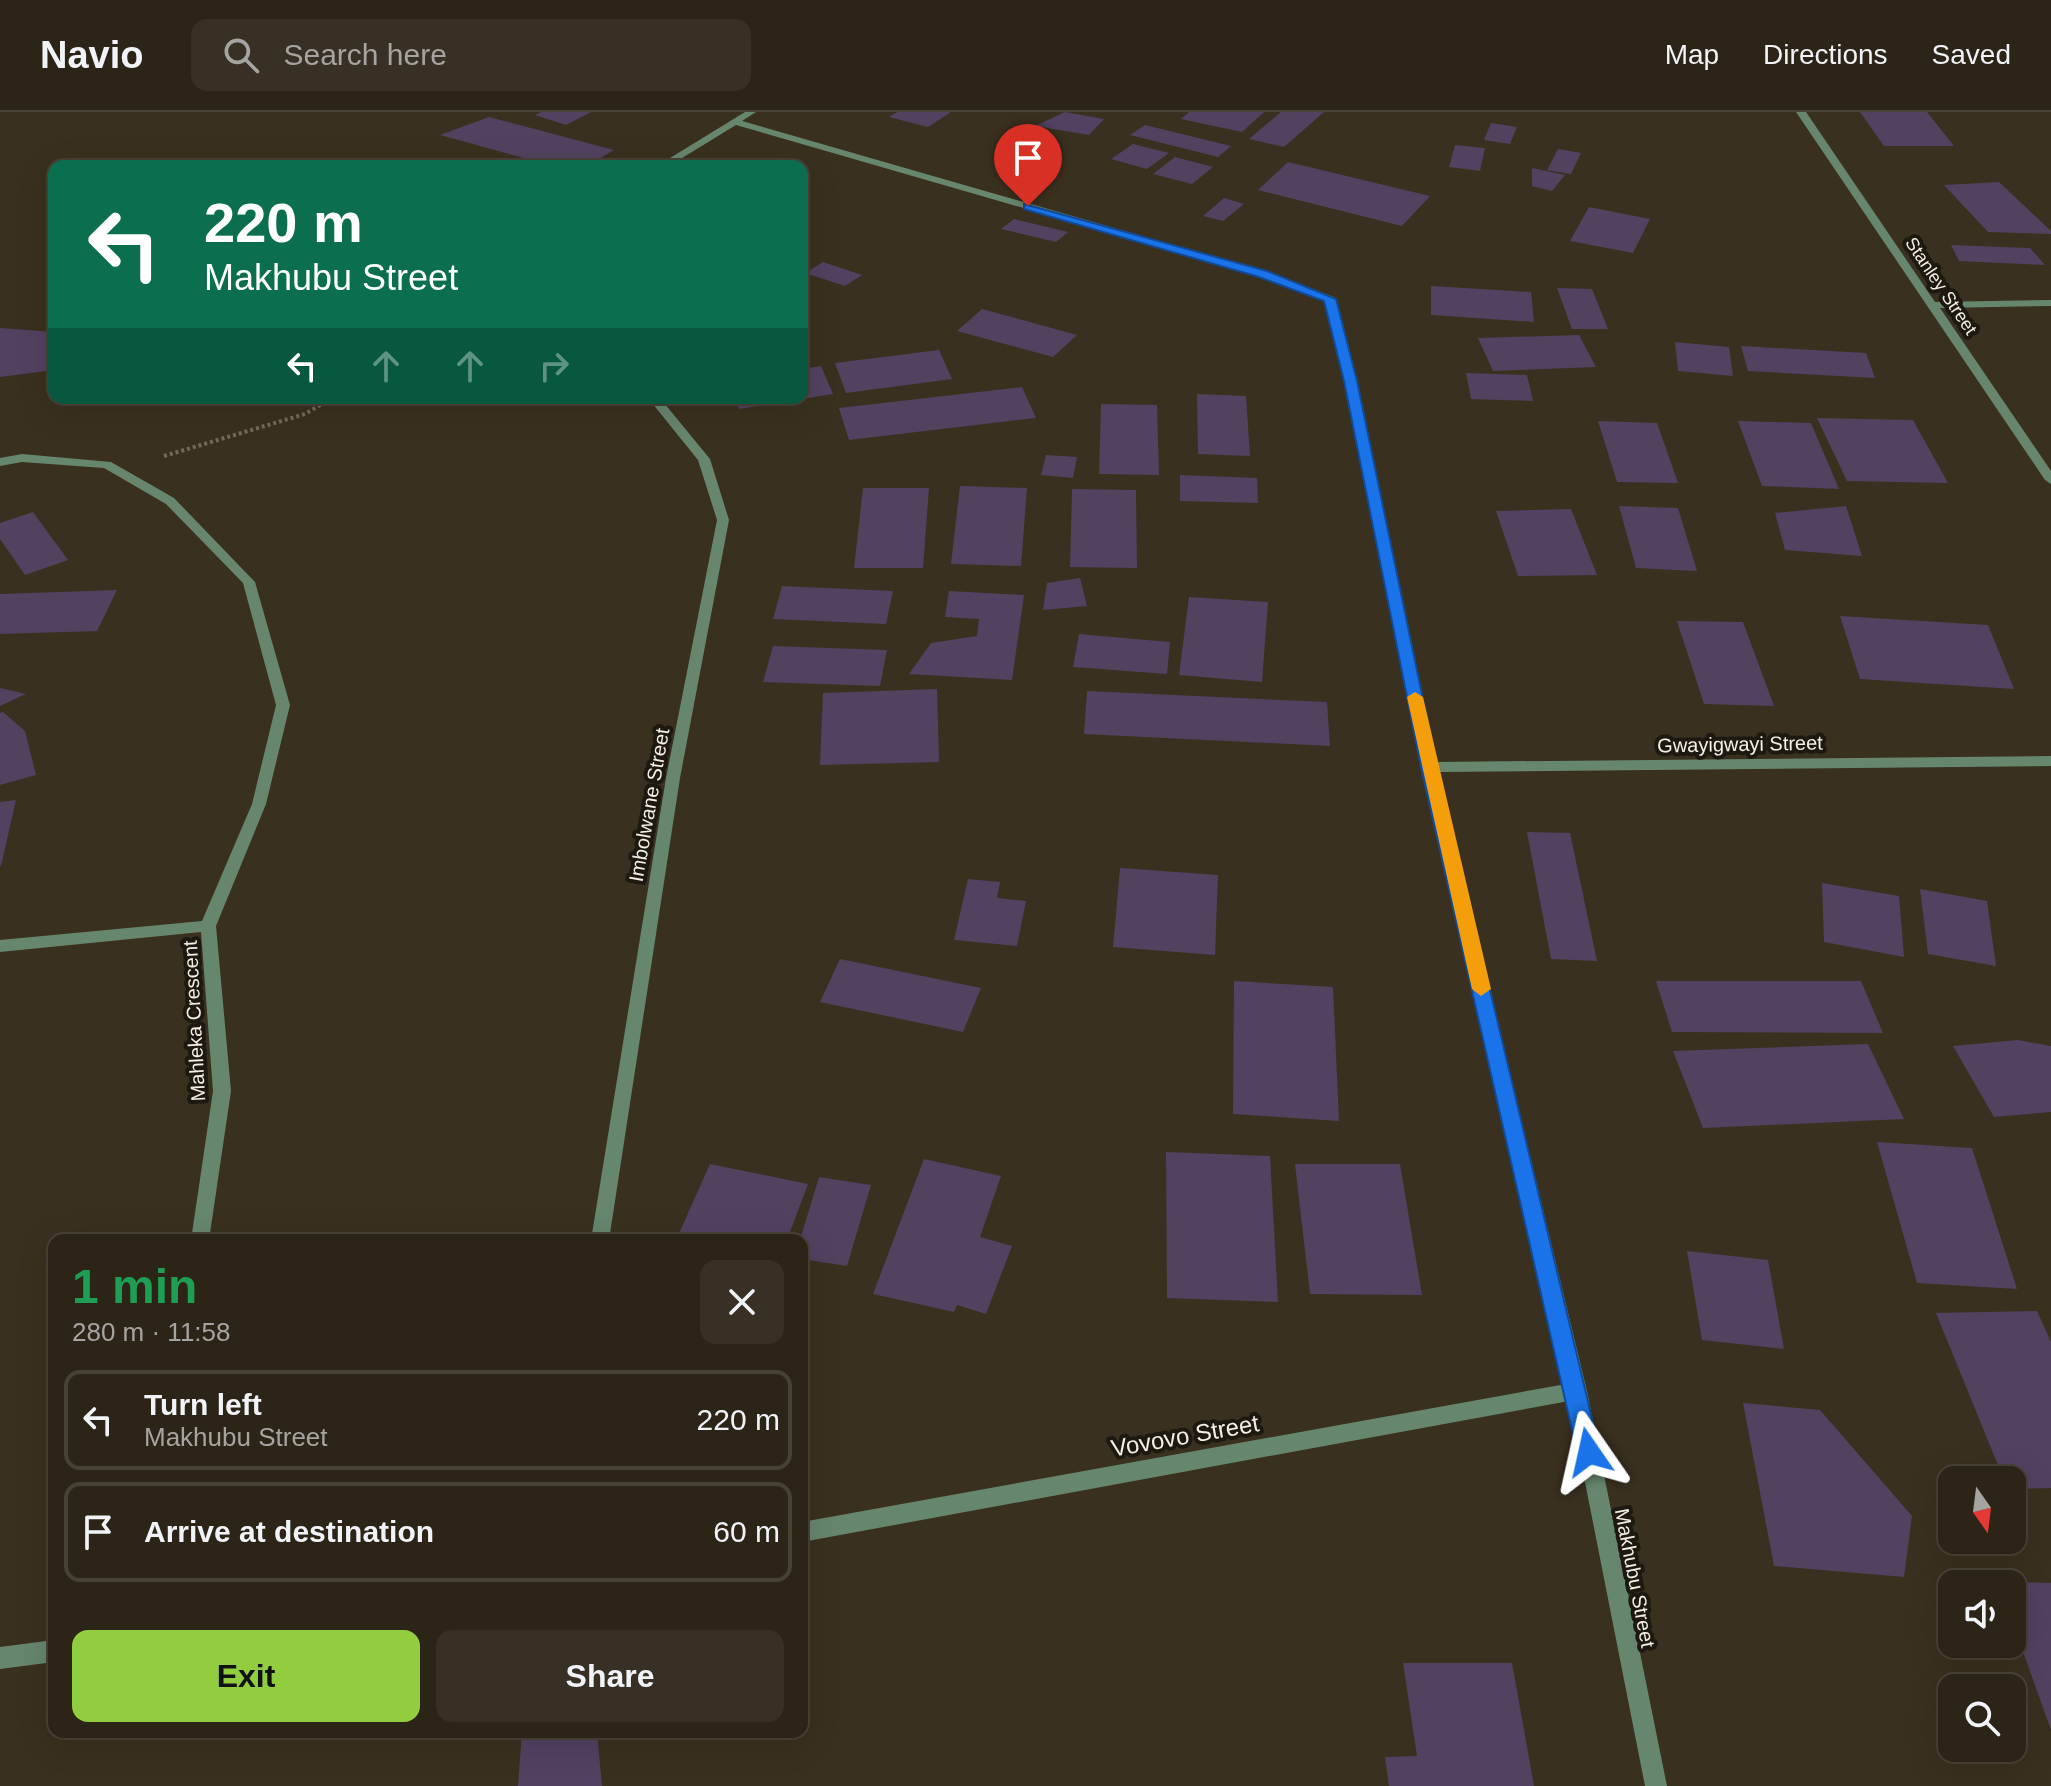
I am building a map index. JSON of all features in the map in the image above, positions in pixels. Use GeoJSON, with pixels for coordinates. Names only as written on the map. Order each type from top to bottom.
{"type":"FeatureCollection","features":[{"type":"Feature","properties":{"kind":"street"},"geometry":{"type":"LineString","coordinates":[[672,160],[751,112]]}},
{"type":"Feature","properties":{"kind":"street","name":"Stanley Street"},"geometry":{"type":"LineString","coordinates":[[1801,112],[2051,480]]}},
{"type":"Feature","properties":{"kind":"street","name":"Makhubu Street"},"geometry":{"type":"LineString","coordinates":[[735,122],[1263,274],[1330,299],[1351,381],[1429,767],[1577,1391],[1656,1786]]}},
{"type":"Feature","properties":{"kind":"street"},"geometry":{"type":"LineString","coordinates":[[1931,305],[2051,303]]}},
{"type":"Feature","properties":{"kind":"street","name":"Imbolwane Street"},"geometry":{"type":"LineString","coordinates":[[601,1234],[673,778],[723,520],[704,459],[659,404]]}},
{"type":"Feature","properties":{"kind":"street","name":"Mahleka Crescent"},"geometry":{"type":"LineString","coordinates":[[0,462],[22,458],[107,465],[170,501],[249,582],[283,705],[259,804],[208,926],[222,1091],[201,1234]]}},
{"type":"Feature","properties":{"kind":"street","name":"Gwayigwayi Street"},"geometry":{"type":"LineString","coordinates":[[1429,767],[2051,761]]}},
{"type":"Feature","properties":{"kind":"street"},"geometry":{"type":"LineString","coordinates":[[0,946],[208,926]]}},
{"type":"Feature","properties":{"kind":"street","name":"Vovovo Street"},"geometry":{"type":"LineString","coordinates":[[808,1531],[1577,1391]]}},
{"type":"Feature","properties":{"kind":"street"},"geometry":{"type":"LineString","coordinates":[[0,1658],[48,1652]]}},
{"type":"Feature","properties":{"kind":"path"},"geometry":{"type":"LineString","coordinates":[[117,470],[305,414],[322,404]]}},
{"type":"Feature","properties":{"kind":"building"},"geometry":{"type":"Polygon","coordinates":[[[541,112],[591,112],[566,125],[535,115],[541,112]]]}},
{"type":"Feature","properties":{"kind":"building"},"geometry":{"type":"Polygon","coordinates":[[[897,112],[951,112],[928,127],[889,117],[897,112]]]}},
{"type":"Feature","properties":{"kind":"building"},"geometry":{"type":"Polygon","coordinates":[[[1065,112],[1104,119],[1089,135],[1035,126],[1065,112]]]}},
{"type":"Feature","properties":{"kind":"building"},"geometry":{"type":"Polygon","coordinates":[[[1189,112],[1264,112],[1242,132],[1181,119],[1189,112]]]}},
{"type":"Feature","properties":{"kind":"building"},"geometry":{"type":"Polygon","coordinates":[[[1281,112],[1324,112],[1284,147],[1249,139],[1281,112]]]}},
{"type":"Feature","properties":{"kind":"building"},"geometry":{"type":"Polygon","coordinates":[[[1860,112],[1927,112],[1954,146],[1884,146],[1860,112]]]}},
{"type":"Feature","properties":{"kind":"building"},"geometry":{"type":"Polygon","coordinates":[[[489,117],[614,150],[597,160],[531,160],[440,135],[489,117]]]}},
{"type":"Feature","properties":{"kind":"building"},"geometry":{"type":"Polygon","coordinates":[[[1491,123],[1517,127],[1510,144],[1484,140],[1491,123]]]}},
{"type":"Feature","properties":{"kind":"building"},"geometry":{"type":"Polygon","coordinates":[[[1145,125],[1231,146],[1218,157],[1130,135],[1145,125]]]}},
{"type":"Feature","properties":{"kind":"building"},"geometry":{"type":"Polygon","coordinates":[[[1133,144],[1169,153],[1147,169],[1111,159],[1133,144]]]}},
{"type":"Feature","properties":{"kind":"building"},"geometry":{"type":"Polygon","coordinates":[[[1455,145],[1485,148],[1480,171],[1449,167],[1455,145]]]}},
{"type":"Feature","properties":{"kind":"building"},"geometry":{"type":"Polygon","coordinates":[[[1558,149],[1581,153],[1571,174],[1547,170],[1558,149]]]}},
{"type":"Feature","properties":{"kind":"building"},"geometry":{"type":"Polygon","coordinates":[[[1175,157],[1213,167],[1192,184],[1153,174],[1175,157]]]}},
{"type":"Feature","properties":{"kind":"building"},"geometry":{"type":"Polygon","coordinates":[[[1288,162],[1430,196],[1402,226],[1258,190],[1288,162]]]}},
{"type":"Feature","properties":{"kind":"building"},"geometry":{"type":"Polygon","coordinates":[[[1532,168],[1565,175],[1552,191],[1532,186],[1532,168]]]}},
{"type":"Feature","properties":{"kind":"building"},"geometry":{"type":"Polygon","coordinates":[[[1999,182],[2051,234],[1988,232],[1944,185],[1999,182]]]}},
{"type":"Feature","properties":{"kind":"building"},"geometry":{"type":"Polygon","coordinates":[[[1224,198],[1244,204],[1223,221],[1203,216],[1224,198]]]}},
{"type":"Feature","properties":{"kind":"building"},"geometry":{"type":"Polygon","coordinates":[[[1589,207],[1650,219],[1633,253],[1570,241],[1589,207]]]}},
{"type":"Feature","properties":{"kind":"building"},"geometry":{"type":"Polygon","coordinates":[[[1014,219],[1068,232],[1056,242],[1001,229],[1014,219]]]}},
{"type":"Feature","properties":{"kind":"building"},"geometry":{"type":"Polygon","coordinates":[[[1951,245],[2030,248],[2045,265],[1959,261],[1951,245]]]}},
{"type":"Feature","properties":{"kind":"building"},"geometry":{"type":"Polygon","coordinates":[[[823,262],[862,275],[845,286],[808,274],[823,262]]]}},
{"type":"Feature","properties":{"kind":"building"},"geometry":{"type":"Polygon","coordinates":[[[1431,286],[1531,292],[1534,322],[1431,315],[1431,286]]]}},
{"type":"Feature","properties":{"kind":"building"},"geometry":{"type":"Polygon","coordinates":[[[1557,288],[1592,289],[1608,329],[1572,329],[1557,288]]]}},
{"type":"Feature","properties":{"kind":"building"},"geometry":{"type":"Polygon","coordinates":[[[982,309],[1077,335],[1053,357],[957,331],[982,309]]]}},
{"type":"Feature","properties":{"kind":"building"},"geometry":{"type":"Polygon","coordinates":[[[0,328],[48,332],[48,371],[0,377],[0,328]]]}},
{"type":"Feature","properties":{"kind":"building"},"geometry":{"type":"Polygon","coordinates":[[[1579,335],[1596,367],[1493,371],[1478,338],[1579,335]]]}},
{"type":"Feature","properties":{"kind":"building"},"geometry":{"type":"Polygon","coordinates":[[[1675,342],[1729,347],[1733,376],[1678,371],[1675,342]]]}},
{"type":"Feature","properties":{"kind":"building"},"geometry":{"type":"Polygon","coordinates":[[[1741,346],[1866,353],[1875,378],[1748,371],[1741,346]]]}},
{"type":"Feature","properties":{"kind":"building"},"geometry":{"type":"Polygon","coordinates":[[[939,350],[952,379],[846,393],[835,363],[939,350]]]}},
{"type":"Feature","properties":{"kind":"building"},"geometry":{"type":"Polygon","coordinates":[[[821,366],[833,394],[808,398],[808,368],[821,366]]]}},
{"type":"Feature","properties":{"kind":"building"},"geometry":{"type":"Polygon","coordinates":[[[1466,373],[1527,375],[1533,401],[1471,399],[1466,373]]]}},
{"type":"Feature","properties":{"kind":"building"},"geometry":{"type":"Polygon","coordinates":[[[1022,387],[1036,418],[849,440],[839,408],[1022,387]]]}},
{"type":"Feature","properties":{"kind":"building"},"geometry":{"type":"Polygon","coordinates":[[[1197,394],[1246,396],[1250,456],[1198,454],[1197,394]]]}},
{"type":"Feature","properties":{"kind":"building"},"geometry":{"type":"Polygon","coordinates":[[[737,404],[771,404],[739,409],[737,404]]]}},
{"type":"Feature","properties":{"kind":"building"},"geometry":{"type":"Polygon","coordinates":[[[1101,404],[1157,405],[1159,475],[1099,474],[1101,404]]]}},
{"type":"Feature","properties":{"kind":"building"},"geometry":{"type":"Polygon","coordinates":[[[1817,418],[1913,420],[1948,483],[1847,481],[1817,418]]]}},
{"type":"Feature","properties":{"kind":"building"},"geometry":{"type":"Polygon","coordinates":[[[1598,421],[1657,423],[1678,483],[1617,482],[1598,421]]]}},
{"type":"Feature","properties":{"kind":"building"},"geometry":{"type":"Polygon","coordinates":[[[1738,421],[1811,423],[1839,489],[1762,486],[1738,421]]]}},
{"type":"Feature","properties":{"kind":"building"},"geometry":{"type":"Polygon","coordinates":[[[1046,455],[1077,457],[1073,478],[1041,475],[1046,455]]]}},
{"type":"Feature","properties":{"kind":"building"},"geometry":{"type":"Polygon","coordinates":[[[1180,475],[1257,478],[1258,503],[1180,501],[1180,475]]]}},
{"type":"Feature","properties":{"kind":"building"},"geometry":{"type":"Polygon","coordinates":[[[960,486],[1027,488],[1021,566],[951,564],[960,486]]]}},
{"type":"Feature","properties":{"kind":"building"},"geometry":{"type":"Polygon","coordinates":[[[863,488],[929,488],[923,568],[854,568],[863,488]]]}},
{"type":"Feature","properties":{"kind":"building"},"geometry":{"type":"Polygon","coordinates":[[[1072,489],[1136,490],[1137,568],[1070,567],[1072,489]]]}},
{"type":"Feature","properties":{"kind":"building"},"geometry":{"type":"Polygon","coordinates":[[[1619,506],[1678,508],[1697,571],[1636,568],[1619,506]]]}},
{"type":"Feature","properties":{"kind":"building"},"geometry":{"type":"Polygon","coordinates":[[[1846,506],[1862,556],[1785,550],[1775,513],[1846,506]]]}},
{"type":"Feature","properties":{"kind":"building"},"geometry":{"type":"Polygon","coordinates":[[[1571,509],[1597,575],[1518,576],[1496,511],[1571,509]]]}},
{"type":"Feature","properties":{"kind":"building"},"geometry":{"type":"Polygon","coordinates":[[[33,512],[68,560],[25,575],[0,539],[0,523],[33,512]]]}},
{"type":"Feature","properties":{"kind":"building"},"geometry":{"type":"Polygon","coordinates":[[[1080,578],[1087,606],[1043,610],[1047,583],[1080,578]]]}},
{"type":"Feature","properties":{"kind":"building"},"geometry":{"type":"Polygon","coordinates":[[[782,586],[893,591],[886,624],[773,619],[782,586]]]}},
{"type":"Feature","properties":{"kind":"building"},"geometry":{"type":"Polygon","coordinates":[[[117,590],[97,631],[0,634],[0,594],[117,590]]]}},
{"type":"Feature","properties":{"kind":"building"},"geometry":{"type":"Polygon","coordinates":[[[949,591],[1024,595],[1012,680],[909,674],[931,643],[977,636],[979,619],[945,617],[949,591]]]}},
{"type":"Feature","properties":{"kind":"building"},"geometry":{"type":"Polygon","coordinates":[[[1189,597],[1268,602],[1262,682],[1179,675],[1189,597]]]}},
{"type":"Feature","properties":{"kind":"building"},"geometry":{"type":"Polygon","coordinates":[[[1840,616],[1988,625],[2014,689],[1860,679],[1840,616]]]}},
{"type":"Feature","properties":{"kind":"building"},"geometry":{"type":"Polygon","coordinates":[[[1677,621],[1743,622],[1774,706],[1704,704],[1677,621]]]}},
{"type":"Feature","properties":{"kind":"building"},"geometry":{"type":"Polygon","coordinates":[[[1079,634],[1170,642],[1167,674],[1073,667],[1079,634]]]}},
{"type":"Feature","properties":{"kind":"building"},"geometry":{"type":"Polygon","coordinates":[[[773,646],[887,650],[880,686],[763,682],[773,646]]]}},
{"type":"Feature","properties":{"kind":"building"},"geometry":{"type":"Polygon","coordinates":[[[0,688],[26,694],[0,706],[0,688]]]}},
{"type":"Feature","properties":{"kind":"building"},"geometry":{"type":"Polygon","coordinates":[[[937,689],[939,762],[820,765],[823,693],[937,689]]]}},
{"type":"Feature","properties":{"kind":"building"},"geometry":{"type":"Polygon","coordinates":[[[1087,691],[1327,702],[1330,746],[1084,734],[1087,691]]]}},
{"type":"Feature","properties":{"kind":"building"},"geometry":{"type":"Polygon","coordinates":[[[3,712],[25,731],[36,775],[0,785],[0,713],[3,712]]]}},
{"type":"Feature","properties":{"kind":"building"},"geometry":{"type":"Polygon","coordinates":[[[16,800],[1,866],[0,866],[0,802],[16,800]]]}},
{"type":"Feature","properties":{"kind":"building"},"geometry":{"type":"Polygon","coordinates":[[[1527,832],[1570,833],[1597,961],[1551,959],[1527,832]]]}},
{"type":"Feature","properties":{"kind":"building"},"geometry":{"type":"Polygon","coordinates":[[[1120,868],[1218,875],[1215,955],[1113,947],[1120,868]]]}},
{"type":"Feature","properties":{"kind":"building"},"geometry":{"type":"Polygon","coordinates":[[[968,879],[1000,882],[997,898],[1026,901],[1017,946],[954,940],[968,879]]]}},
{"type":"Feature","properties":{"kind":"building"},"geometry":{"type":"Polygon","coordinates":[[[1822,883],[1899,896],[1904,957],[1824,942],[1822,883]]]}},
{"type":"Feature","properties":{"kind":"building"},"geometry":{"type":"Polygon","coordinates":[[[1920,889],[1987,901],[1996,966],[1928,954],[1920,889]]]}},
{"type":"Feature","properties":{"kind":"building"},"geometry":{"type":"Polygon","coordinates":[[[840,959],[981,988],[963,1032],[820,1002],[840,959]]]}},
{"type":"Feature","properties":{"kind":"building"},"geometry":{"type":"Polygon","coordinates":[[[1234,981],[1333,987],[1339,1121],[1233,1114],[1234,981]]]}},
{"type":"Feature","properties":{"kind":"building"},"geometry":{"type":"Polygon","coordinates":[[[1656,981],[1861,981],[1883,1033],[1672,1032],[1656,981]]]}},
{"type":"Feature","properties":{"kind":"building"},"geometry":{"type":"Polygon","coordinates":[[[2018,1040],[2051,1046],[2051,1112],[1994,1117],[1953,1046],[2018,1040]]]}},
{"type":"Feature","properties":{"kind":"building"},"geometry":{"type":"Polygon","coordinates":[[[1868,1044],[1904,1119],[1703,1128],[1673,1051],[1868,1044]]]}},
{"type":"Feature","properties":{"kind":"building"},"geometry":{"type":"Polygon","coordinates":[[[1877,1142],[1972,1148],[2017,1289],[1917,1283],[1877,1142]]]}},
{"type":"Feature","properties":{"kind":"building"},"geometry":{"type":"Polygon","coordinates":[[[1166,1152],[1270,1156],[1278,1302],[1167,1298],[1166,1152]]]}},
{"type":"Feature","properties":{"kind":"building"},"geometry":{"type":"Polygon","coordinates":[[[924,1159],[1001,1176],[980,1237],[1012,1246],[986,1314],[957,1305],[954,1312],[873,1294],[924,1159]]]}},
{"type":"Feature","properties":{"kind":"building"},"geometry":{"type":"Polygon","coordinates":[[[710,1164],[808,1184],[789,1234],[679,1234],[710,1164]]]}},
{"type":"Feature","properties":{"kind":"building"},"geometry":{"type":"Polygon","coordinates":[[[1295,1164],[1400,1164],[1422,1295],[1310,1294],[1295,1164]]]}},
{"type":"Feature","properties":{"kind":"building"},"geometry":{"type":"Polygon","coordinates":[[[819,1177],[871,1185],[847,1266],[808,1260],[808,1234],[802,1234],[819,1177]]]}},
{"type":"Feature","properties":{"kind":"building"},"geometry":{"type":"Polygon","coordinates":[[[1687,1251],[1768,1260],[1784,1349],[1702,1340],[1687,1251]]]}},
{"type":"Feature","properties":{"kind":"building"},"geometry":{"type":"Polygon","coordinates":[[[2037,1311],[2051,1342],[2051,1488],[2026,1489],[2026,1466],[1998,1466],[1936,1313],[2037,1311]]]}},
{"type":"Feature","properties":{"kind":"building"},"geometry":{"type":"Polygon","coordinates":[[[1743,1403],[1820,1410],[1912,1516],[1904,1577],[1774,1566],[1743,1403]]]}},
{"type":"Feature","properties":{"kind":"building"},"geometry":{"type":"Polygon","coordinates":[[[2026,1582],[2051,1583],[2051,1730],[2025,1658],[2026,1582]]]}},
{"type":"Feature","properties":{"kind":"building"},"geometry":{"type":"Polygon","coordinates":[[[1403,1663],[1512,1663],[1534,1786],[1389,1786],[1385,1757],[1417,1756],[1403,1663]]]}},
{"type":"Feature","properties":{"kind":"building"},"geometry":{"type":"Polygon","coordinates":[[[522,1738],[598,1738],[602,1786],[518,1786],[522,1738]]]}},
{"type":"Feature","properties":{"kind":"slow traffic"},"geometry":{"type":"LineString","coordinates":[[1415,697],[1481,989]]}},
{"type":"Feature","properties":{"kind":"route"},"geometry":{"type":"LineString","coordinates":[[1028,206],[1263,274],[1330,299],[1351,381],[1429,767],[1589,1452]]}}]}
